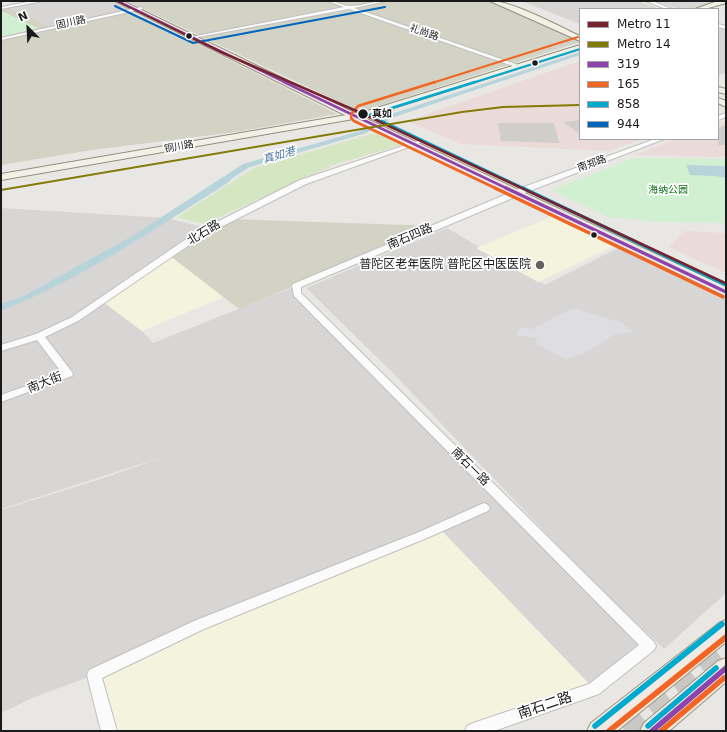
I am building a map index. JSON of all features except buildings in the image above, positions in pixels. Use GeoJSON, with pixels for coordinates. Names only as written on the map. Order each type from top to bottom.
{"type":"FeatureCollection","features":[{"type":"Feature","properties":{"kind":"main road"},"geometry":{"type":"LineString","coordinates":[[118,1],[138,8],[521,191],[726,283]]}},
{"type":"Feature","properties":{"kind":"main road"},"geometry":{"type":"LineString","coordinates":[[127,1],[138,8]]}},
{"type":"Feature","properties":{"kind":"main road"},"geometry":{"type":"LineString","coordinates":[[493,1],[534,17],[579,39]]}},
{"type":"Feature","properties":{"kind":"main road"},"geometry":{"type":"LineString","coordinates":[[507,1],[559,21]]}},
{"type":"Feature","properties":{"kind":"main road"},"geometry":{"type":"LineString","coordinates":[[702,8],[726,2]]}},
{"type":"Feature","properties":{"kind":"main road"},"geometry":{"type":"LineString","coordinates":[[710,8],[726,2]]}},
{"type":"Feature","properties":{"kind":"main road","name":"铜川路"},"geometry":{"type":"LineString","coordinates":[[1,177],[365,117],[579,43]]}},
{"type":"Feature","properties":{"kind":"main road","name":"铜川路"},"geometry":{"type":"LineString","coordinates":[[515,65],[579,47]]}},
{"type":"Feature","properties":{"kind":"main road"},"geometry":{"type":"LineString","coordinates":[[521,191],[726,292]]}},
{"type":"Feature","properties":{"kind":"main road"},"geometry":{"type":"LineString","coordinates":[[599,731],[726,629]]}},
{"type":"Feature","properties":{"kind":"main road"},"geometry":{"type":"LineString","coordinates":[[652,731],[726,668]]}},
{"type":"Feature","properties":{"kind":"street"},"geometry":{"type":"LineString","coordinates":[[1,8],[41,1]]}},
{"type":"Feature","properties":{"kind":"street","name":"礼尚路"},"geometry":{"type":"LineString","coordinates":[[330,1],[515,65]]}},
{"type":"Feature","properties":{"kind":"street"},"geometry":{"type":"LineString","coordinates":[[197,36],[384,1]]}},
{"type":"Feature","properties":{"kind":"street"},"geometry":{"type":"LineString","coordinates":[[648,1],[667,8]]}},
{"type":"Feature","properties":{"kind":"street","name":"固川路"},"geometry":{"type":"LineString","coordinates":[[1,39],[138,8]]}},
{"type":"Feature","properties":{"kind":"street"},"geometry":{"type":"LineString","coordinates":[[719,26],[726,28]]}},
{"type":"Feature","properties":{"kind":"street","name":"南郑路"},"geometry":{"type":"LineString","coordinates":[[521,191],[657,140]]}},
{"type":"Feature","properties":{"kind":"street","name":"北石路"},"geometry":{"type":"LineString","coordinates":[[1,348],[39,336],[76,319],[198,235],[303,182],[418,143]]}},
{"type":"Feature","properties":{"kind":"street","name":"南石四路"},"geometry":{"type":"LineString","coordinates":[[296,286],[521,191]]}},
{"type":"Feature","properties":{"kind":"street","name":"南石一路"},"geometry":{"type":"LineString","coordinates":[[296,286],[296,294],[649,646]]}},
{"type":"Feature","properties":{"kind":"street","name":"南大街"},"geometry":{"type":"LineString","coordinates":[[1,399],[68,374],[39,336]]}},
{"type":"Feature","properties":{"kind":"street"},"geometry":{"type":"LineString","coordinates":[[109,731],[94,675],[199,625],[424,535],[484,508]]}},
{"type":"Feature","properties":{"kind":"street","name":"南石二路"},"geometry":{"type":"LineString","coordinates":[[473,731],[594,689],[649,646]]}},
{"type":"Feature","properties":{"kind":"shaded area"},"geometry":{"type":"Polygon","coordinates":[[[42,1],[117,1],[135,9],[50,27],[8,7],[42,1]]]}},
{"type":"Feature","properties":{"kind":"shaded area"},"geometry":{"type":"Polygon","coordinates":[[[127,1],[488,1],[511,8],[579,39],[579,42],[360,112],[127,1]]]}},
{"type":"Feature","properties":{"kind":"shaded area"},"geometry":{"type":"Polygon","coordinates":[[[521,1],[638,1],[657,8],[579,8],[579,24],[521,1]]]}},
{"type":"Feature","properties":{"kind":"shaded area"},"geometry":{"type":"Polygon","coordinates":[[[655,1],[721,1],[693,8],[676,8],[655,1]]]}},
{"type":"Feature","properties":{"kind":"shaded area"},"geometry":{"type":"Polygon","coordinates":[[[8,7],[50,27],[129,12],[190,40],[337,114],[236,132],[92,150],[1,165],[1,8],[8,7]]]}},
{"type":"Feature","properties":{"kind":"shaded area"},"geometry":{"type":"Polygon","coordinates":[[[719,26],[726,28],[726,73],[719,75],[719,26]]]}},
{"type":"Feature","properties":{"kind":"shaded area"},"geometry":{"type":"Polygon","coordinates":[[[579,61],[579,140],[640,140],[609,151],[460,144],[409,122],[415,118],[579,61]]]}},
{"type":"Feature","properties":{"kind":"shaded area"},"geometry":{"type":"Polygon","coordinates":[[[726,121],[726,157],[634,155],[674,140],[719,140],[719,124],[726,121]]]}},
{"type":"Feature","properties":{"kind":"shaded area"},"geometry":{"type":"Polygon","coordinates":[[[1,208],[167,218],[210,229],[102,301],[142,331],[153,343],[296,286],[297,295],[649,646],[594,689],[439,528],[94,675],[32,698],[1,713],[1,510],[104,478],[169,455],[1,509],[1,208]]]}},
{"type":"Feature","properties":{"kind":"shaded area","name":"普陀区老年医院 普陀区中医医院"},"geometry":{"type":"Polygon","coordinates":[[[551,217],[614,246],[538,282],[476,248],[551,217]]]}},
{"type":"Feature","properties":{"kind":"shaded area"},"geometry":{"type":"Polygon","coordinates":[[[228,219],[436,226],[239,309],[169,255],[228,219]]]}},
{"type":"Feature","properties":{"kind":"shaded area"},"geometry":{"type":"Polygon","coordinates":[[[447,228],[545,285],[618,248],[726,300],[726,593],[664,649],[589,578],[391,371],[306,288],[447,228]]]}},
{"type":"Feature","properties":{"kind":"shaded area"},"geometry":{"type":"Polygon","coordinates":[[[685,231],[726,233],[726,273],[668,247],[685,231]]]}},
{"type":"Feature","properties":{"kind":"shaded area"},"geometry":{"type":"Polygon","coordinates":[[[169,255],[224,297],[142,331],[102,301],[169,255]]]}},
{"type":"Feature","properties":{"kind":"shaded area"},"geometry":{"type":"Polygon","coordinates":[[[573,308],[622,323],[634,332],[615,334],[585,353],[565,359],[537,344],[536,338],[515,335],[521,327],[532,329],[573,308]]]}},
{"type":"Feature","properties":{"kind":"shaded area"},"geometry":{"type":"Polygon","coordinates":[[[439,528],[594,689],[476,731],[106,731],[94,675],[439,528]]]}},
{"type":"Feature","properties":{"kind":"green space"},"geometry":{"type":"Polygon","coordinates":[[[1,11],[38,28],[1,37],[1,11]]]}},
{"type":"Feature","properties":{"kind":"green space"},"geometry":{"type":"Polygon","coordinates":[[[375,133],[401,145],[336,164],[204,224],[177,217],[254,168],[375,133]]]}},
{"type":"Feature","properties":{"kind":"green space","name":"海纳公园"},"geometry":{"type":"Polygon","coordinates":[[[634,158],[726,159],[726,223],[660,222],[609,217],[551,190],[634,158]]]}},
{"type":"Feature","properties":{"kind":"water","name":"真如港"},"geometry":{"type":"Polygon","coordinates":[[[579,52],[579,55],[394,117],[366,133],[250,167],[226,184],[116,253],[60,284],[1,311],[1,304],[22,297],[134,235],[243,164],[360,131],[388,115],[579,52]]]}},
{"type":"Feature","properties":{"kind":"water"},"geometry":{"type":"Polygon","coordinates":[[[686,165],[726,166],[726,178],[690,175],[686,165]]]}},
{"type":"Feature","properties":{"kind":"tunnel"},"geometry":{"type":"LineString","coordinates":[[625,731],[726,655]]}},
{"type":"Feature","properties":{"kind":"metro line","name":"11"},"geometry":{"type":"LineString","coordinates":[[116,1],[223,53],[361,113],[726,284]]}},
{"type":"Feature","properties":{"kind":"metro line","name":"14"},"geometry":{"type":"LineString","coordinates":[[1,190],[462,112],[503,107],[579,105]]}},
{"type":"Feature","properties":{"kind":"transit line","name":"319"},"geometry":{"type":"LineString","coordinates":[[118,1],[366,122],[726,292]]}},
{"type":"Feature","properties":{"kind":"transit line","name":"944"},"geometry":{"type":"LineString","coordinates":[[115,6],[193,43],[385,7]]}},
{"type":"Feature","properties":{"kind":"transit line","name":"165"},"geometry":{"type":"LineString","coordinates":[[578,37],[358,106],[352,113],[351,118],[354,121],[723,297]]}},
{"type":"Feature","properties":{"kind":"transit line","name":"858"},"geometry":{"type":"LineString","coordinates":[[579,49],[369,115],[726,285]]}},
{"type":"Feature","properties":{"kind":"transit line","name":"858"},"geometry":{"type":"LineString","coordinates":[[595,726],[722,624]]}},
{"type":"Feature","properties":{"kind":"transit line","name":"165"},"geometry":{"type":"LineString","coordinates":[[609,731],[726,637]]}},
{"type":"Feature","properties":{"kind":"transit line","name":"858"},"geometry":{"type":"LineString","coordinates":[[648,726],[716,668]]}},
{"type":"Feature","properties":{"kind":"transit line","name":"319"},"geometry":{"type":"LineString","coordinates":[[652,731],[726,668]]}},
{"type":"Feature","properties":{"kind":"transit line","name":"165"},"geometry":{"type":"LineString","coordinates":[[661,731],[724,678]]}},
{"type":"Feature","properties":{"kind":"place","name":"真如"},"geometry":{"type":"Point","coordinates":[363,114]}},
{"type":"Feature","properties":{"kind":"place","name":"普陀区老年医院 普陀区中医医院"},"geometry":{"type":"Point","coordinates":[540,265]}}]}
